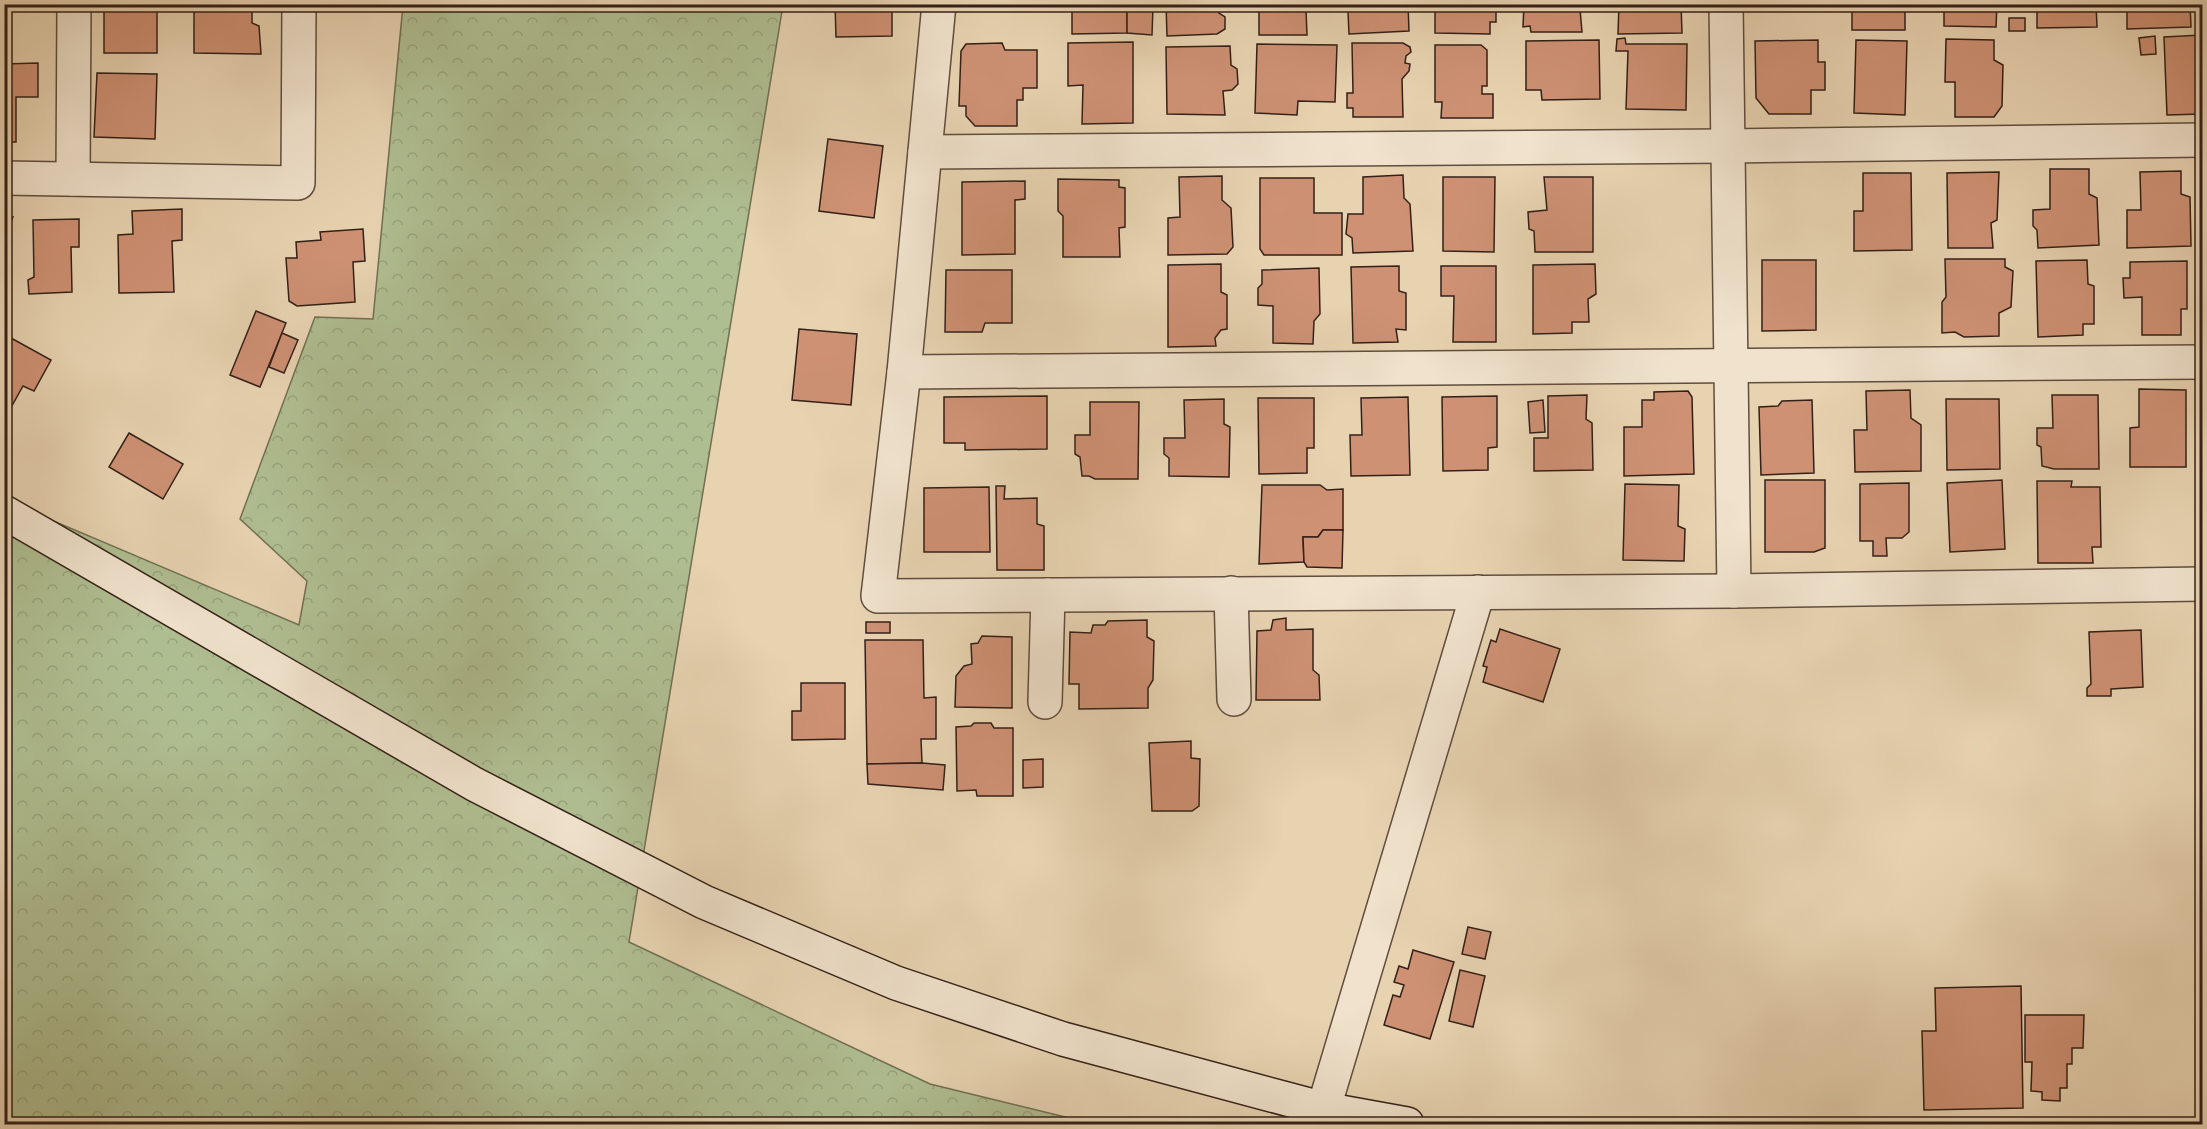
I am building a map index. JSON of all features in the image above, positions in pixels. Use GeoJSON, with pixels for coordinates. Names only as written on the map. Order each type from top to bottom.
{"type":"FeatureCollection","features":[{"type":"Feature","properties":{"kind":"street"},"geometry":{"type":"LineString","coordinates":[[73,179],[74,4]]}},
{"type":"Feature","properties":{"kind":"street"},"geometry":{"type":"LineString","coordinates":[[4,178],[298,183],[299,4]]}},
{"type":"Feature","properties":{"kind":"street"},"geometry":{"type":"LineString","coordinates":[[939,4],[904,372],[878,596],[1734,591],[2202,584]]}},
{"type":"Feature","properties":{"kind":"street"},"geometry":{"type":"LineString","coordinates":[[1726,4],[1734,591]]}},
{"type":"Feature","properties":{"kind":"street"},"geometry":{"type":"LineString","coordinates":[[925,152],[2202,140]]}},
{"type":"Feature","properties":{"kind":"street"},"geometry":{"type":"LineString","coordinates":[[904,372],[2202,362]]}},
{"type":"Feature","properties":{"kind":"street"},"geometry":{"type":"LineString","coordinates":[[4,512],[474,784],[704,902],[896,983],[1041,1031],[1321,1117],[1407,1125]]}},
{"type":"Feature","properties":{"kind":"street"},"geometry":{"type":"LineString","coordinates":[[1321,1117],[1478,591]]}},
{"type":"Feature","properties":{"kind":"street"},"geometry":{"type":"LineString","coordinates":[[1231,593],[1234,699]]}},
{"type":"Feature","properties":{"kind":"street"},"geometry":{"type":"LineString","coordinates":[[1045,702],[1048,595]]}},
{"type":"Feature","properties":{"kind":"green space"},"geometry":{"type":"Polygon","coordinates":[[[403,5],[783,5],[629,942],[930,1084],[1094,1124],[5,1124],[4,500],[299,625],[307,581],[240,519],[315,317],[373,319],[403,5]]]}},
{"type":"Feature","properties":{"kind":"building"},"geometry":{"type":"Polygon","coordinates":[[[104,4],[157,4],[157,53],[104,53],[104,4]]]}},
{"type":"Feature","properties":{"kind":"building"},"geometry":{"type":"Polygon","coordinates":[[[194,4],[252,4],[252,23],[259,26],[261,54],[194,53],[194,4]]]}},
{"type":"Feature","properties":{"kind":"building"},"geometry":{"type":"Polygon","coordinates":[[[835,4],[892,4],[892,36],[836,37],[835,4]]]}},
{"type":"Feature","properties":{"kind":"building"},"geometry":{"type":"Polygon","coordinates":[[[1072,4],[1127,4],[1127,33],[1072,34],[1072,4]]]}},
{"type":"Feature","properties":{"kind":"building"},"geometry":{"type":"Polygon","coordinates":[[[1166,4],[1226,4],[1226,8],[1219,6],[1219,13],[1225,17],[1225,29],[1217,34],[1167,36],[1166,4]]]}},
{"type":"Feature","properties":{"kind":"building"},"geometry":{"type":"Polygon","coordinates":[[[1259,4],[1314,4],[1306,10],[1307,35],[1259,35],[1259,4]]]}},
{"type":"Feature","properties":{"kind":"building"},"geometry":{"type":"Polygon","coordinates":[[[1345,4],[1408,4],[1409,31],[1349,34],[1348,12],[1345,10],[1345,4]]]}},
{"type":"Feature","properties":{"kind":"building"},"geometry":{"type":"Polygon","coordinates":[[[1435,4],[1496,4],[1496,22],[1490,22],[1490,34],[1435,33],[1435,4]]]}},
{"type":"Feature","properties":{"kind":"building"},"geometry":{"type":"Polygon","coordinates":[[[1524,4],[1586,4],[1580,9],[1582,32],[1531,32],[1530,26],[1523,27],[1524,4]]]}},
{"type":"Feature","properties":{"kind":"building"},"geometry":{"type":"Polygon","coordinates":[[[1619,4],[1681,4],[1682,33],[1618,34],[1619,4]]]}},
{"type":"Feature","properties":{"kind":"building"},"geometry":{"type":"Polygon","coordinates":[[[1852,4],[1905,4],[1905,30],[1852,30],[1852,4]]]}},
{"type":"Feature","properties":{"kind":"building"},"geometry":{"type":"Polygon","coordinates":[[[1944,4],[1997,4],[1996,27],[1944,26],[1944,4]]]}},
{"type":"Feature","properties":{"kind":"building"},"geometry":{"type":"Polygon","coordinates":[[[2037,4],[2096,4],[2097,27],[2037,28],[2037,4]]]}},
{"type":"Feature","properties":{"kind":"building"},"geometry":{"type":"Polygon","coordinates":[[[2127,4],[2190,4],[2191,27],[2127,29],[2127,4]]]}},
{"type":"Feature","properties":{"kind":"building"},"geometry":{"type":"Polygon","coordinates":[[[1127,5],[1153,7],[1152,35],[1127,33],[1127,5]]]}},
{"type":"Feature","properties":{"kind":"building"},"geometry":{"type":"Polygon","coordinates":[[[2009,18],[2025,18],[2025,31],[2009,31],[2009,18]]]}},
{"type":"Feature","properties":{"kind":"building"},"geometry":{"type":"Polygon","coordinates":[[[2202,35],[2202,114],[2167,115],[2164,37],[2202,35]]]}},
{"type":"Feature","properties":{"kind":"building"},"geometry":{"type":"Polygon","coordinates":[[[2155,36],[2156,54],[2141,55],[2139,38],[2155,36]]]}},
{"type":"Feature","properties":{"kind":"building"},"geometry":{"type":"Polygon","coordinates":[[[1625,38],[1626,44],[1687,44],[1686,110],[1626,109],[1628,51],[1616,51],[1617,39],[1625,38]]]}},
{"type":"Feature","properties":{"kind":"building"},"geometry":{"type":"Polygon","coordinates":[[[1946,39],[1994,40],[1994,60],[2003,65],[2002,106],[1994,117],[1955,117],[1955,82],[1945,82],[1946,39]]]}},
{"type":"Feature","properties":{"kind":"building"},"geometry":{"type":"Polygon","coordinates":[[[1599,40],[1600,99],[1542,100],[1541,90],[1526,90],[1526,41],[1599,40]]]}},
{"type":"Feature","properties":{"kind":"building"},"geometry":{"type":"Polygon","coordinates":[[[1818,40],[1818,62],[1825,62],[1825,90],[1811,90],[1811,114],[1769,114],[1756,98],[1755,41],[1818,40]]]}},
{"type":"Feature","properties":{"kind":"building"},"geometry":{"type":"Polygon","coordinates":[[[1856,40],[1907,41],[1905,115],[1854,113],[1856,40]]]}},
{"type":"Feature","properties":{"kind":"building"},"geometry":{"type":"Polygon","coordinates":[[[1133,42],[1133,123],[1082,124],[1083,85],[1068,86],[1068,43],[1133,42]]]}},
{"type":"Feature","properties":{"kind":"building"},"geometry":{"type":"Polygon","coordinates":[[[1002,43],[1005,50],[1037,50],[1037,88],[1023,88],[1023,100],[1017,100],[1017,126],[975,126],[966,116],[966,106],[959,106],[961,51],[966,44],[1002,43]]]}},
{"type":"Feature","properties":{"kind":"building"},"geometry":{"type":"Polygon","coordinates":[[[1352,43],[1403,43],[1410,47],[1411,52],[1406,56],[1405,63],[1410,64],[1409,71],[1402,79],[1403,117],[1353,117],[1353,108],[1347,108],[1347,93],[1353,93],[1352,43]]]}},
{"type":"Feature","properties":{"kind":"building"},"geometry":{"type":"Polygon","coordinates":[[[1257,44],[1337,45],[1335,102],[1298,101],[1297,115],[1255,113],[1257,44]]]}},
{"type":"Feature","properties":{"kind":"building"},"geometry":{"type":"Polygon","coordinates":[[[1435,45],[1481,45],[1487,50],[1487,86],[1482,86],[1482,94],[1493,94],[1493,118],[1441,118],[1442,102],[1435,102],[1435,45]]]}},
{"type":"Feature","properties":{"kind":"building"},"geometry":{"type":"Polygon","coordinates":[[[1230,46],[1231,65],[1237,69],[1238,84],[1232,90],[1223,91],[1225,115],[1167,114],[1166,47],[1230,46]]]}},
{"type":"Feature","properties":{"kind":"building"},"geometry":{"type":"Polygon","coordinates":[[[38,63],[38,97],[16,97],[16,142],[4,142],[4,64],[38,63]]]}},
{"type":"Feature","properties":{"kind":"building"},"geometry":{"type":"Polygon","coordinates":[[[97,73],[157,74],[155,139],[94,137],[97,73]]]}},
{"type":"Feature","properties":{"kind":"building"},"geometry":{"type":"Polygon","coordinates":[[[828,139],[883,146],[874,218],[819,211],[828,139]]]}},
{"type":"Feature","properties":{"kind":"building"},"geometry":{"type":"Polygon","coordinates":[[[2050,169],[2089,169],[2089,194],[2097,198],[2099,245],[2038,248],[2037,230],[2033,226],[2033,210],[2050,209],[2050,169]]]}},
{"type":"Feature","properties":{"kind":"building"},"geometry":{"type":"Polygon","coordinates":[[[2181,171],[2181,194],[2190,197],[2191,246],[2127,248],[2127,210],[2141,210],[2140,172],[2181,171]]]}},
{"type":"Feature","properties":{"kind":"building"},"geometry":{"type":"Polygon","coordinates":[[[1999,172],[1997,220],[1991,223],[1993,248],[1948,248],[1947,173],[1999,172]]]}},
{"type":"Feature","properties":{"kind":"building"},"geometry":{"type":"Polygon","coordinates":[[[1863,173],[1911,173],[1912,250],[1854,251],[1854,211],[1863,211],[1863,173]]]}},
{"type":"Feature","properties":{"kind":"building"},"geometry":{"type":"Polygon","coordinates":[[[1403,175],[1404,198],[1410,204],[1413,251],[1353,253],[1352,238],[1346,234],[1348,214],[1363,214],[1363,177],[1403,175]]]}},
{"type":"Feature","properties":{"kind":"building"},"geometry":{"type":"Polygon","coordinates":[[[1222,176],[1222,200],[1231,208],[1233,247],[1227,254],[1168,255],[1168,218],[1180,217],[1179,177],[1222,176]]]}},
{"type":"Feature","properties":{"kind":"building"},"geometry":{"type":"Polygon","coordinates":[[[1443,177],[1495,177],[1494,252],[1443,251],[1443,177]]]}},
{"type":"Feature","properties":{"kind":"building"},"geometry":{"type":"Polygon","coordinates":[[[1544,177],[1593,177],[1593,252],[1535,252],[1534,231],[1529,229],[1528,212],[1547,210],[1544,177]]]}},
{"type":"Feature","properties":{"kind":"building"},"geometry":{"type":"Polygon","coordinates":[[[1260,178],[1314,178],[1314,213],[1342,213],[1342,255],[1264,255],[1260,249],[1260,178]]]}},
{"type":"Feature","properties":{"kind":"building"},"geometry":{"type":"Polygon","coordinates":[[[1058,179],[1119,180],[1119,187],[1125,188],[1125,227],[1119,228],[1120,257],[1063,257],[1063,216],[1058,211],[1058,179]]]}},
{"type":"Feature","properties":{"kind":"building"},"geometry":{"type":"Polygon","coordinates":[[[1025,181],[1025,199],[1015,200],[1015,254],[962,255],[962,182],[1025,181]]]}},
{"type":"Feature","properties":{"kind":"building"},"geometry":{"type":"Polygon","coordinates":[[[182,209],[182,240],[172,241],[174,292],[119,293],[118,235],[133,234],[132,211],[182,209]]]}},
{"type":"Feature","properties":{"kind":"building"},"geometry":{"type":"Polygon","coordinates":[[[4,213],[13,217],[4,239],[4,213]]]}},
{"type":"Feature","properties":{"kind":"building"},"geometry":{"type":"Polygon","coordinates":[[[79,219],[79,247],[71,247],[72,292],[29,294],[28,280],[34,277],[33,220],[79,219]]]}},
{"type":"Feature","properties":{"kind":"building"},"geometry":{"type":"Polygon","coordinates":[[[363,229],[365,261],[353,262],[355,302],[297,306],[289,301],[286,258],[297,258],[296,242],[321,240],[320,232],[363,229]]]}},
{"type":"Feature","properties":{"kind":"building"},"geometry":{"type":"Polygon","coordinates":[[[1945,259],[2005,259],[2005,267],[2013,271],[2011,307],[1999,313],[1999,336],[1964,337],[1955,332],[1942,333],[1942,302],[1946,297],[1945,259]]]}},
{"type":"Feature","properties":{"kind":"building"},"geometry":{"type":"Polygon","coordinates":[[[1762,260],[1816,260],[1816,330],[1762,331],[1762,260]]]}},
{"type":"Feature","properties":{"kind":"building"},"geometry":{"type":"Polygon","coordinates":[[[2087,260],[2088,284],[2094,286],[2094,324],[2083,324],[2083,335],[2038,337],[2036,261],[2087,260]]]}},
{"type":"Feature","properties":{"kind":"building"},"geometry":{"type":"Polygon","coordinates":[[[2187,261],[2187,309],[2181,309],[2181,335],[2142,335],[2142,297],[2124,298],[2123,278],[2130,278],[2130,262],[2187,261]]]}},
{"type":"Feature","properties":{"kind":"building"},"geometry":{"type":"Polygon","coordinates":[[[1221,264],[1221,292],[1227,295],[1227,329],[1221,330],[1215,338],[1216,346],[1168,347],[1168,265],[1221,264]]]}},
{"type":"Feature","properties":{"kind":"building"},"geometry":{"type":"Polygon","coordinates":[[[1595,264],[1596,294],[1588,299],[1589,322],[1572,322],[1572,333],[1533,334],[1533,265],[1595,264]]]}},
{"type":"Feature","properties":{"kind":"building"},"geometry":{"type":"Polygon","coordinates":[[[1399,266],[1399,291],[1406,293],[1406,330],[1396,329],[1398,342],[1353,343],[1351,267],[1399,266]]]}},
{"type":"Feature","properties":{"kind":"building"},"geometry":{"type":"Polygon","coordinates":[[[1441,266],[1496,266],[1496,342],[1453,342],[1454,296],[1441,296],[1441,266]]]}},
{"type":"Feature","properties":{"kind":"building"},"geometry":{"type":"Polygon","coordinates":[[[1319,268],[1320,314],[1314,321],[1313,344],[1273,343],[1273,306],[1258,305],[1258,288],[1262,284],[1262,270],[1319,268]]]}},
{"type":"Feature","properties":{"kind":"building"},"geometry":{"type":"Polygon","coordinates":[[[946,270],[1012,270],[1012,323],[985,323],[982,332],[945,332],[946,270]]]}},
{"type":"Feature","properties":{"kind":"building"},"geometry":{"type":"Polygon","coordinates":[[[256,311],[286,323],[260,387],[230,375],[256,311]]]}},
{"type":"Feature","properties":{"kind":"building"},"geometry":{"type":"Polygon","coordinates":[[[799,329],[857,334],[851,405],[792,400],[799,329]]]}},
{"type":"Feature","properties":{"kind":"building"},"geometry":{"type":"Polygon","coordinates":[[[282,333],[298,340],[284,373],[269,367],[282,333]]]}},
{"type":"Feature","properties":{"kind":"building"},"geometry":{"type":"Polygon","coordinates":[[[11,338],[51,360],[34,391],[23,386],[4,420],[4,340],[11,338]]]}},
{"type":"Feature","properties":{"kind":"building"},"geometry":{"type":"Polygon","coordinates":[[[2139,389],[2186,390],[2186,467],[2130,467],[2130,428],[2139,427],[2139,389]]]}},
{"type":"Feature","properties":{"kind":"building"},"geometry":{"type":"Polygon","coordinates":[[[1910,390],[1911,418],[1921,425],[1921,471],[1855,472],[1854,430],[1867,430],[1866,391],[1910,390]]]}},
{"type":"Feature","properties":{"kind":"building"},"geometry":{"type":"Polygon","coordinates":[[[1688,391],[1692,397],[1694,474],[1624,476],[1624,427],[1642,427],[1642,400],[1654,400],[1654,392],[1688,391]]]}},
{"type":"Feature","properties":{"kind":"building"},"geometry":{"type":"Polygon","coordinates":[[[1587,395],[1586,419],[1592,423],[1593,470],[1534,471],[1534,438],[1548,438],[1548,396],[1587,395]]]}},
{"type":"Feature","properties":{"kind":"building"},"geometry":{"type":"Polygon","coordinates":[[[2052,395],[2098,395],[2099,469],[2054,469],[2042,466],[2041,447],[2037,445],[2037,428],[2053,428],[2052,395]]]}},
{"type":"Feature","properties":{"kind":"building"},"geometry":{"type":"Polygon","coordinates":[[[1047,396],[1047,449],[965,450],[965,443],[944,443],[944,397],[1047,396]]]}},
{"type":"Feature","properties":{"kind":"building"},"geometry":{"type":"Polygon","coordinates":[[[1497,396],[1497,447],[1488,448],[1488,470],[1443,471],[1442,397],[1497,396]]]}},
{"type":"Feature","properties":{"kind":"building"},"geometry":{"type":"Polygon","coordinates":[[[1408,397],[1410,475],[1351,476],[1350,435],[1362,435],[1361,398],[1408,397]]]}},
{"type":"Feature","properties":{"kind":"building"},"geometry":{"type":"Polygon","coordinates":[[[1258,398],[1314,398],[1314,448],[1307,448],[1307,473],[1259,474],[1258,398]]]}},
{"type":"Feature","properties":{"kind":"building"},"geometry":{"type":"Polygon","coordinates":[[[1224,399],[1224,424],[1230,427],[1229,477],[1169,476],[1169,458],[1164,454],[1164,438],[1185,438],[1184,400],[1224,399]]]}},
{"type":"Feature","properties":{"kind":"building"},"geometry":{"type":"Polygon","coordinates":[[[1946,399],[1999,399],[2000,469],[1947,470],[1946,399]]]}},
{"type":"Feature","properties":{"kind":"building"},"geometry":{"type":"Polygon","coordinates":[[[1543,400],[1545,432],[1530,433],[1528,402],[1543,400]]]}},
{"type":"Feature","properties":{"kind":"building"},"geometry":{"type":"Polygon","coordinates":[[[1812,400],[1814,473],[1761,475],[1759,407],[1778,406],[1782,401],[1812,400]]]}},
{"type":"Feature","properties":{"kind":"building"},"geometry":{"type":"Polygon","coordinates":[[[1090,402],[1139,402],[1138,479],[1095,479],[1082,476],[1080,457],[1075,454],[1075,435],[1090,435],[1090,402]]]}},
{"type":"Feature","properties":{"kind":"building"},"geometry":{"type":"Polygon","coordinates":[[[129,433],[183,464],[163,499],[109,467],[129,433]]]}},
{"type":"Feature","properties":{"kind":"building"},"geometry":{"type":"Polygon","coordinates":[[[1765,480],[1825,480],[1825,548],[1814,552],[1765,552],[1765,480]]]}},
{"type":"Feature","properties":{"kind":"building"},"geometry":{"type":"Polygon","coordinates":[[[2002,480],[2005,549],[1950,552],[1947,483],[2002,480]]]}},
{"type":"Feature","properties":{"kind":"building"},"geometry":{"type":"Polygon","coordinates":[[[2037,481],[2072,481],[2071,487],[2100,487],[2101,547],[2092,547],[2093,563],[2038,563],[2037,481]]]}},
{"type":"Feature","properties":{"kind":"building"},"geometry":{"type":"Polygon","coordinates":[[[1909,483],[1909,532],[1902,538],[1886,538],[1887,556],[1873,556],[1873,541],[1860,541],[1860,484],[1909,483]]]}},
{"type":"Feature","properties":{"kind":"building"},"geometry":{"type":"Polygon","coordinates":[[[1625,484],[1679,485],[1678,526],[1685,529],[1684,561],[1623,560],[1625,484]]]}},
{"type":"Feature","properties":{"kind":"building"},"geometry":{"type":"Polygon","coordinates":[[[1262,485],[1320,485],[1327,490],[1343,489],[1343,530],[1323,530],[1318,537],[1303,537],[1304,562],[1259,564],[1262,485]]]}},
{"type":"Feature","properties":{"kind":"building"},"geometry":{"type":"Polygon","coordinates":[[[996,486],[1005,486],[1004,499],[1037,498],[1037,524],[1044,526],[1044,570],[997,570],[996,486]]]}},
{"type":"Feature","properties":{"kind":"building"},"geometry":{"type":"Polygon","coordinates":[[[989,487],[990,552],[924,552],[924,488],[989,487]]]}},
{"type":"Feature","properties":{"kind":"building"},"geometry":{"type":"Polygon","coordinates":[[[1323,530],[1343,530],[1342,568],[1307,567],[1304,562],[1303,537],[1318,537],[1323,530]]]}},
{"type":"Feature","properties":{"kind":"building"},"geometry":{"type":"Polygon","coordinates":[[[1286,618],[1286,630],[1313,629],[1313,670],[1319,675],[1320,700],[1256,700],[1257,631],[1271,630],[1273,620],[1286,618]]]}},
{"type":"Feature","properties":{"kind":"building"},"geometry":{"type":"Polygon","coordinates":[[[1147,620],[1147,637],[1154,641],[1153,680],[1148,688],[1148,708],[1079,709],[1079,684],[1069,684],[1070,632],[1091,633],[1093,625],[1105,625],[1108,621],[1147,620]]]}},
{"type":"Feature","properties":{"kind":"building"},"geometry":{"type":"Polygon","coordinates":[[[866,622],[890,622],[890,633],[866,633],[866,622]]]}},
{"type":"Feature","properties":{"kind":"building"},"geometry":{"type":"Polygon","coordinates":[[[1500,629],[1560,649],[1543,702],[1483,682],[1487,667],[1483,666],[1491,640],[1496,642],[1500,629]]]}},
{"type":"Feature","properties":{"kind":"building"},"geometry":{"type":"Polygon","coordinates":[[[2141,630],[2143,687],[2111,689],[2111,696],[2087,696],[2087,688],[2091,684],[2089,632],[2141,630]]]}},
{"type":"Feature","properties":{"kind":"building"},"geometry":{"type":"Polygon","coordinates":[[[982,636],[1012,637],[1012,708],[955,707],[956,676],[964,666],[972,664],[971,644],[978,643],[982,636]]]}},
{"type":"Feature","properties":{"kind":"building"},"geometry":{"type":"Polygon","coordinates":[[[865,640],[923,640],[924,698],[936,697],[936,739],[921,739],[922,763],[867,764],[865,640]]]}},
{"type":"Feature","properties":{"kind":"building"},"geometry":{"type":"Polygon","coordinates":[[[801,683],[845,683],[845,739],[792,740],[792,711],[801,711],[801,683]]]}},
{"type":"Feature","properties":{"kind":"building"},"geometry":{"type":"Polygon","coordinates":[[[974,723],[991,723],[994,728],[1013,728],[1013,796],[977,796],[976,790],[957,791],[956,727],[971,726],[974,723]]]}},
{"type":"Feature","properties":{"kind":"building"},"geometry":{"type":"Polygon","coordinates":[[[1191,741],[1191,758],[1200,759],[1199,806],[1192,811],[1152,811],[1149,743],[1191,741]]]}},
{"type":"Feature","properties":{"kind":"building"},"geometry":{"type":"Polygon","coordinates":[[[1043,759],[1043,787],[1023,788],[1023,760],[1043,759]]]}},
{"type":"Feature","properties":{"kind":"building"},"geometry":{"type":"Polygon","coordinates":[[[867,764],[945,765],[943,790],[868,784],[867,764]]]}},
{"type":"Feature","properties":{"kind":"building"},"geometry":{"type":"Polygon","coordinates":[[[1468,927],[1491,932],[1485,959],[1462,954],[1468,927]]]}},
{"type":"Feature","properties":{"kind":"building"},"geometry":{"type":"Polygon","coordinates":[[[1413,950],[1454,962],[1430,1039],[1384,1025],[1393,995],[1400,997],[1404,985],[1394,982],[1399,966],[1408,969],[1413,950]]]}},
{"type":"Feature","properties":{"kind":"building"},"geometry":{"type":"Polygon","coordinates":[[[1460,970],[1485,976],[1473,1027],[1449,1021],[1460,970]]]}},
{"type":"Feature","properties":{"kind":"building"},"geometry":{"type":"Polygon","coordinates":[[[2021,986],[2023,1108],[1924,1110],[1922,1031],[1936,1031],[1935,988],[2021,986]]]}},
{"type":"Feature","properties":{"kind":"building"},"geometry":{"type":"Polygon","coordinates":[[[2025,1015],[2084,1015],[2083,1048],[2072,1048],[2072,1064],[2067,1064],[2067,1088],[2060,1088],[2060,1101],[2042,1100],[2042,1092],[2031,1091],[2032,1062],[2025,1062],[2025,1015]]]}}]}
